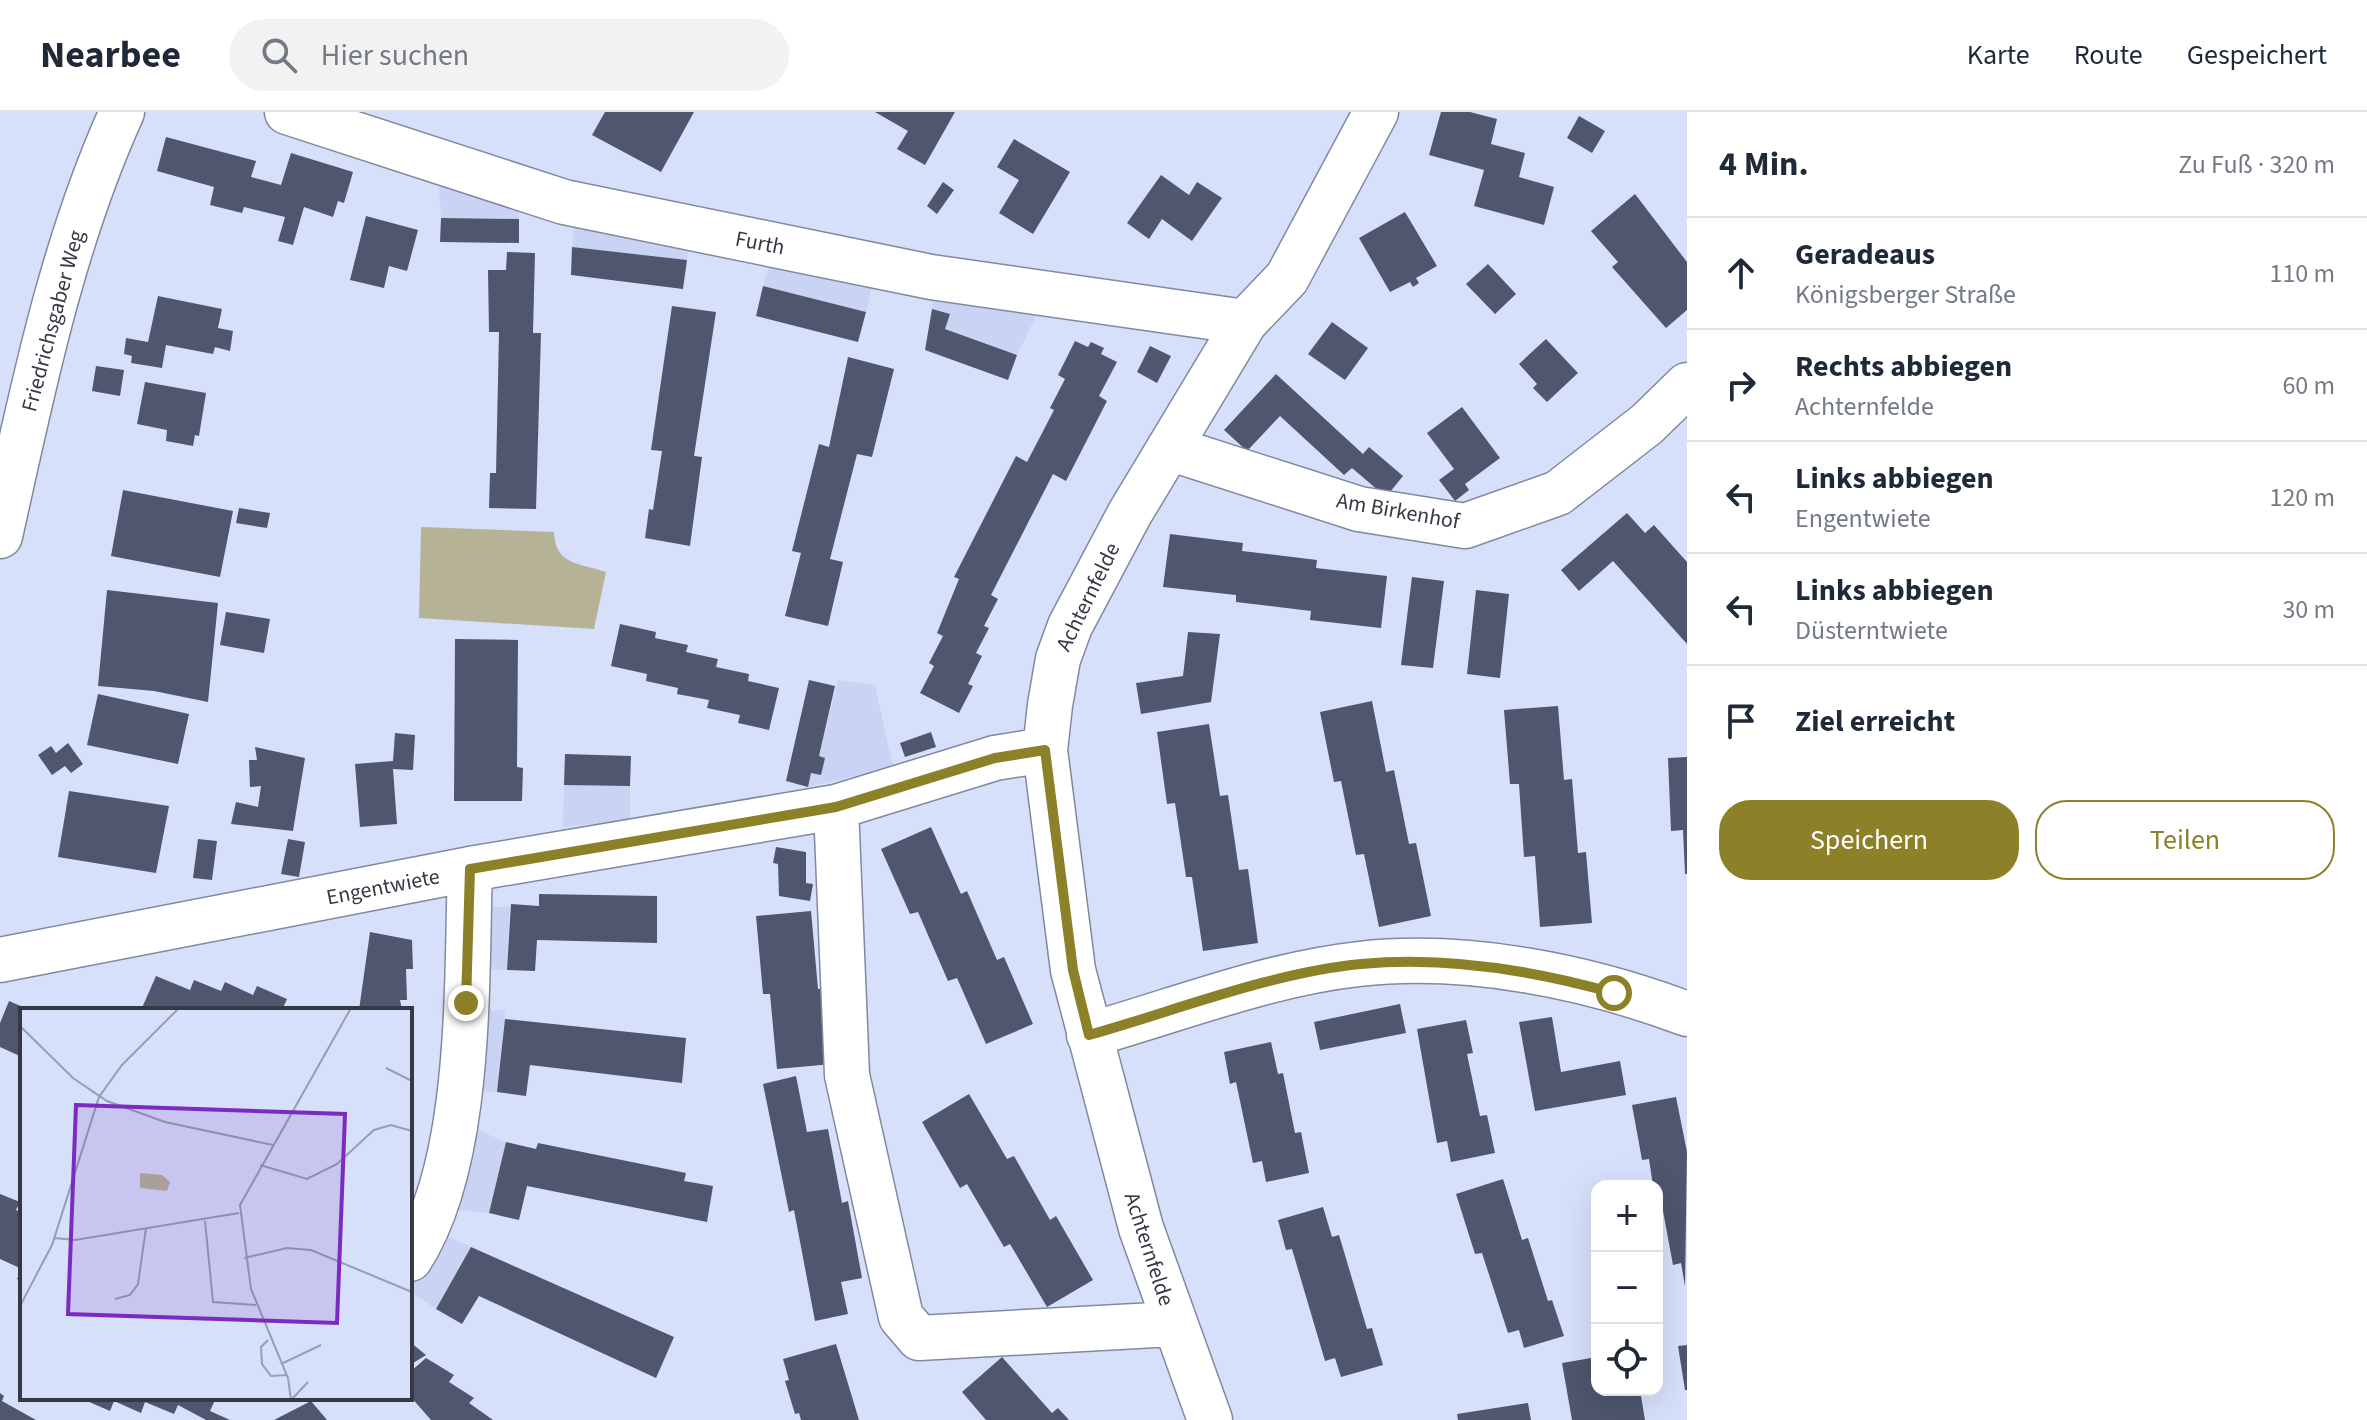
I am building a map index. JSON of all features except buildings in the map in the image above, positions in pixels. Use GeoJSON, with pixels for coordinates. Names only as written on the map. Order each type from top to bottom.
{"type":"FeatureCollection","features":[{"type":"Feature","properties":{"kind":"street","name":"Friedrichsgaber Weg"},"geometry":{"type":"LineString","coordinates":[[0,536],[59,291],[87,198],[122,112]]}},
{"type":"Feature","properties":{"kind":"street","name":"Furth"},"geometry":{"type":"LineString","coordinates":[[287,112],[564,202],[931,277],[1245,322]]}},
{"type":"Feature","properties":{"kind":"street","name":"Achternfelde"},"geometry":{"type":"LineString","coordinates":[[1210,1420],[1141,1228],[1089,1035],[1073,970],[1045,750],[1058,659],[1070,626],[1169,448],[1245,322],[1287,278],[1376,112]]}},
{"type":"Feature","properties":{"kind":"street","name":"Am Birkenhof"},"geometry":{"type":"LineString","coordinates":[[1169,448],[1359,509],[1465,526],[1558,493],[1647,424],[1687,385]]}},
{"type":"Feature","properties":{"kind":"street","name":"Engentwiete"},"geometry":{"type":"LineString","coordinates":[[0,960],[470,869],[836,807],[995,758],[1045,750]]}},
{"type":"Feature","properties":{"kind":"street"},"geometry":{"type":"LineString","coordinates":[[836,807],[847,1075],[901,1317],[919,1338],[1173,1324]]}},
{"type":"Feature","properties":{"kind":"street"},"geometry":{"type":"LineString","coordinates":[[412,1255],[429,1222],[454,1133],[466,1003],[470,869]]}},
{"type":"Feature","properties":{"kind":"street"},"geometry":{"type":"LineString","coordinates":[[1089,1035],[1293,976],[1358,964],[1418,961],[1503,968],[1562,979],[1687,1014]]}},
{"type":"Feature","properties":{"kind":"shaded area"},"geometry":{"type":"Polygon","coordinates":[[[438,172],[519,196],[519,219],[441,218],[438,172]]]}},
{"type":"Feature","properties":{"kind":"shaded area"},"geometry":{"type":"Polygon","coordinates":[[[575,212],[691,236],[687,260],[572,247],[575,212]]]}},
{"type":"Feature","properties":{"kind":"shaded area"},"geometry":{"type":"Polygon","coordinates":[[[772,257],[873,282],[866,312],[763,286],[772,257]]]}},
{"type":"Feature","properties":{"kind":"shaded area"},"geometry":{"type":"Polygon","coordinates":[[[934,290],[1040,308],[1017,355],[945,329],[950,314],[932,309],[934,290]]]}},
{"type":"Feature","properties":{"kind":"shaded area"},"geometry":{"type":"Polygon","coordinates":[[[421,527],[554,532],[555,543],[564,557],[606,572],[594,629],[419,618],[421,527]]]}},
{"type":"Feature","properties":{"kind":"shaded area"},"geometry":{"type":"Polygon","coordinates":[[[838,680],[875,685],[893,767],[808,787],[811,773],[821,774],[825,758],[819,756],[838,680]]]}},
{"type":"Feature","properties":{"kind":"shaded area"},"geometry":{"type":"Polygon","coordinates":[[[564,785],[630,786],[630,820],[563,827],[564,785]]]}},
{"type":"Feature","properties":{"kind":"shaded area"},"geometry":{"type":"Polygon","coordinates":[[[489,907],[510,907],[507,970],[486,969],[489,907]]]}},
{"type":"Feature","properties":{"kind":"shaded area"},"geometry":{"type":"Polygon","coordinates":[[[482,1010],[506,1010],[497,1092],[475,1091],[482,1010]]]}},
{"type":"Feature","properties":{"kind":"shaded area"},"geometry":{"type":"Polygon","coordinates":[[[471,1127],[506,1142],[489,1213],[455,1210],[471,1127]]]}},
{"type":"Feature","properties":{"kind":"shaded area"},"geometry":{"type":"Polygon","coordinates":[[[444,1235],[471,1247],[436,1309],[412,1293],[412,1284],[444,1235]]]}},
{"type":"Feature","properties":{"kind":"route"},"geometry":{"type":"LineString","coordinates":[[466,1003],[470,869],[535,861],[836,807],[995,758],[1045,750],[1073,970],[1089,1035],[1293,976],[1358,964],[1418,961],[1503,968],[1577,982],[1614,993]]}}]}
